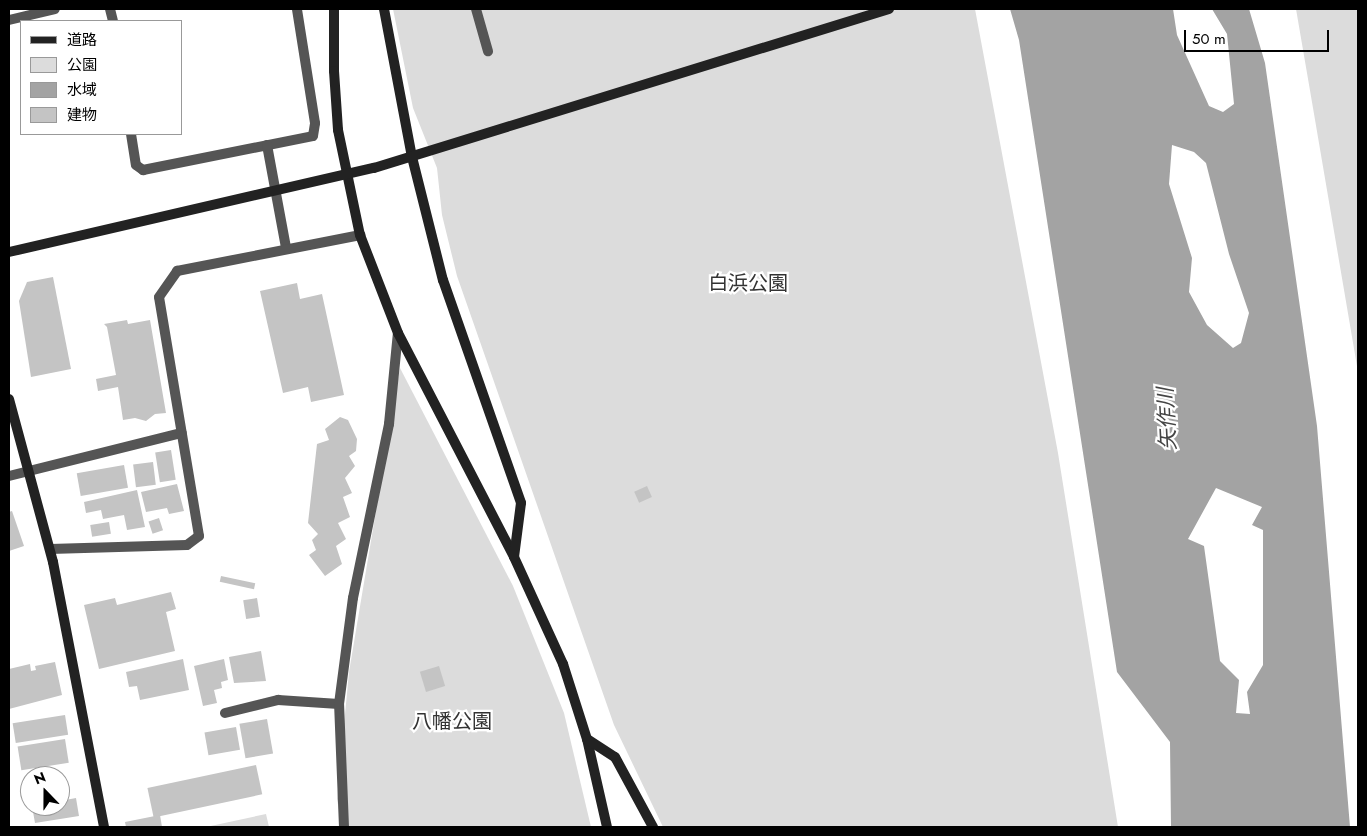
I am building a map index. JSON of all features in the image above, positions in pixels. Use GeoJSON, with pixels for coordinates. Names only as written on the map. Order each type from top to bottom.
{"type":"FeatureCollection","features":[{"type":"Feature","properties":{"kind":"street"},"geometry":{"type":"LineString","coordinates":[[9,20],[55,9]]}},
{"type":"Feature","properties":{"kind":"street"},"geometry":{"type":"LineString","coordinates":[[131,135],[136,165],[143,170],[313,136],[315,123],[297,9]]}},
{"type":"Feature","properties":{"kind":"street"},"geometry":{"type":"LineString","coordinates":[[334,9],[334,71],[338,130],[360,234],[398,333],[514,557],[564,664],[587,739],[607,827]]}},
{"type":"Feature","properties":{"kind":"street"},"geometry":{"type":"LineString","coordinates":[[384,9],[412,157],[443,280],[521,503],[514,557]]}},
{"type":"Feature","properties":{"kind":"street"},"geometry":{"type":"LineString","coordinates":[[476,9],[488,51]]}},
{"type":"Feature","properties":{"kind":"street"},"geometry":{"type":"LineString","coordinates":[[9,252],[374,168],[440,150],[889,9]]}},
{"type":"Feature","properties":{"kind":"street"},"geometry":{"type":"LineString","coordinates":[[267,145],[286,248]]}},
{"type":"Feature","properties":{"kind":"street"},"geometry":{"type":"LineString","coordinates":[[50,549],[187,545],[200,536],[159,297],[177,270],[360,234]]}},
{"type":"Feature","properties":{"kind":"street"},"geometry":{"type":"LineString","coordinates":[[344,827],[338,704],[352,598],[390,424],[398,333]]}},
{"type":"Feature","properties":{"kind":"street"},"geometry":{"type":"LineString","coordinates":[[9,399],[50,549],[104,827]]}},
{"type":"Feature","properties":{"kind":"street"},"geometry":{"type":"LineString","coordinates":[[9,476],[182,432]]}},
{"type":"Feature","properties":{"kind":"street"},"geometry":{"type":"LineString","coordinates":[[225,713],[278,700],[338,704]]}},
{"type":"Feature","properties":{"kind":"street"},"geometry":{"type":"LineString","coordinates":[[587,739],[615,758],[652,827]]}},
{"type":"Feature","properties":{"kind":"green space","name":"白浜公園"},"geometry":{"type":"Polygon","coordinates":[[[393,9],[975,9],[1058,453],[1118,827],[663,827],[614,725],[457,276],[442,215],[437,168],[413,108],[393,9]]]}},
{"type":"Feature","properties":{"kind":"green space"},"geometry":{"type":"Polygon","coordinates":[[[1296,9],[1358,9],[1358,372],[1313,108],[1296,9]]]}},
{"type":"Feature","properties":{"kind":"green space","name":"八幡公園"},"geometry":{"type":"Polygon","coordinates":[[[400,368],[513,586],[564,713],[591,827],[342,827],[337,799],[349,672],[400,368]]]}},
{"type":"Feature","properties":{"kind":"green space"},"geometry":{"type":"Polygon","coordinates":[[[266,814],[269,827],[206,827],[266,814]]]}},
{"type":"Feature","properties":{"kind":"water","name":"矢作川"},"geometry":{"type":"Polygon","coordinates":[[[1010,9],[1173,9],[1177,35],[1209,106],[1223,112],[1234,104],[1227,34],[1212,9],[1249,9],[1265,63],[1317,426],[1350,827],[1171,827],[1170,742],[1117,672],[1019,40],[1010,9]],[[1172,145],[1169,184],[1192,258],[1189,292],[1207,325],[1233,348],[1241,343],[1249,313],[1229,254],[1206,163],[1194,152],[1172,145]],[[1216,488],[1188,539],[1204,546],[1220,661],[1239,680],[1236,713],[1250,714],[1247,692],[1263,665],[1263,530],[1252,525],[1262,507],[1216,488]]]}},
{"type":"Feature","properties":{"kind":"building"},"geometry":{"type":"Polygon","coordinates":[[[53,277],[71,369],[31,377],[19,301],[27,282],[53,277]]]}},
{"type":"Feature","properties":{"kind":"building"},"geometry":{"type":"Polygon","coordinates":[[[297,283],[300,299],[322,294],[344,395],[311,402],[308,387],[283,393],[260,291],[297,283]]]}},
{"type":"Feature","properties":{"kind":"building"},"geometry":{"type":"Polygon","coordinates":[[[127,320],[128,324],[150,320],[166,413],[155,414],[146,421],[135,418],[123,420],[118,387],[98,391],[96,379],[116,375],[107,327],[104,324],[127,320]]]}},
{"type":"Feature","properties":{"kind":"building"},"geometry":{"type":"Polygon","coordinates":[[[340,417],[348,420],[357,439],[356,451],[349,456],[355,466],[345,478],[352,493],[343,497],[350,517],[338,523],[346,539],[336,546],[342,564],[325,576],[309,555],[316,550],[312,540],[318,534],[308,523],[317,444],[329,440],[325,429],[340,417]]]}},
{"type":"Feature","properties":{"kind":"building"},"geometry":{"type":"Polygon","coordinates":[[[171,450],[176,480],[160,482],[155,453],[171,450]]]}},
{"type":"Feature","properties":{"kind":"building"},"geometry":{"type":"Polygon","coordinates":[[[153,462],[156,485],[136,487],[133,464],[153,462]]]}},
{"type":"Feature","properties":{"kind":"building"},"geometry":{"type":"Polygon","coordinates":[[[124,465],[128,488],[81,496],[77,473],[124,465]]]}},
{"type":"Feature","properties":{"kind":"building"},"geometry":{"type":"Polygon","coordinates":[[[177,484],[184,511],[169,514],[167,508],[146,512],[141,492],[177,484]]]}},
{"type":"Feature","properties":{"kind":"building"},"geometry":{"type":"Polygon","coordinates":[[[647,486],[652,497],[639,503],[634,492],[647,486]]]}},
{"type":"Feature","properties":{"kind":"building"},"geometry":{"type":"Polygon","coordinates":[[[137,490],[145,527],[127,530],[124,515],[103,519],[101,510],[86,513],[84,502],[137,490]]]}},
{"type":"Feature","properties":{"kind":"building"},"geometry":{"type":"Polygon","coordinates":[[[12,511],[24,546],[9,551],[9,512],[12,511]]]}},
{"type":"Feature","properties":{"kind":"building"},"geometry":{"type":"Polygon","coordinates":[[[159,518],[163,530],[153,534],[149,521],[159,518]]]}},
{"type":"Feature","properties":{"kind":"building"},"geometry":{"type":"Polygon","coordinates":[[[109,522],[111,534],[92,537],[90,525],[109,522]]]}},
{"type":"Feature","properties":{"kind":"building"},"geometry":{"type":"Polygon","coordinates":[[[221,576],[255,583],[254,589],[220,582],[221,576]]]}},
{"type":"Feature","properties":{"kind":"building"},"geometry":{"type":"Polygon","coordinates":[[[171,592],[176,609],[166,612],[175,651],[99,669],[84,605],[115,598],[117,605],[171,592]]]}},
{"type":"Feature","properties":{"kind":"building"},"geometry":{"type":"Polygon","coordinates":[[[257,598],[260,617],[246,619],[243,600],[257,598]]]}},
{"type":"Feature","properties":{"kind":"building"},"geometry":{"type":"Polygon","coordinates":[[[261,651],[266,681],[234,683],[229,657],[261,651]]]}},
{"type":"Feature","properties":{"kind":"building"},"geometry":{"type":"Polygon","coordinates":[[[183,659],[189,690],[140,700],[137,686],[129,687],[126,672],[183,659]]]}},
{"type":"Feature","properties":{"kind":"building"},"geometry":{"type":"Polygon","coordinates":[[[224,659],[228,680],[221,682],[222,688],[214,690],[217,703],[203,706],[194,666],[224,659]]]}},
{"type":"Feature","properties":{"kind":"building"},"geometry":{"type":"Polygon","coordinates":[[[55,662],[62,695],[9,709],[9,669],[30,664],[31,671],[36,670],[35,666],[55,662]]]}},
{"type":"Feature","properties":{"kind":"building"},"geometry":{"type":"Polygon","coordinates":[[[439,666],[445,686],[426,692],[420,672],[439,666]]]}},
{"type":"Feature","properties":{"kind":"building"},"geometry":{"type":"Polygon","coordinates":[[[65,715],[68,735],[16,743],[13,723],[65,715]]]}},
{"type":"Feature","properties":{"kind":"building"},"geometry":{"type":"Polygon","coordinates":[[[267,719],[273,753],[246,758],[239,724],[267,719]]]}},
{"type":"Feature","properties":{"kind":"building"},"geometry":{"type":"Polygon","coordinates":[[[236,727],[240,750],[208,755],[204,733],[236,727]]]}},
{"type":"Feature","properties":{"kind":"building"},"geometry":{"type":"Polygon","coordinates":[[[65,739],[69,763],[48,766],[21,766],[18,747],[65,739]]]}},
{"type":"Feature","properties":{"kind":"building"},"geometry":{"type":"Polygon","coordinates":[[[256,765],[262,794],[154,817],[147,788],[256,765]]]}},
{"type":"Feature","properties":{"kind":"building"},"geometry":{"type":"Polygon","coordinates":[[[76,798],[79,816],[35,823],[34,816],[70,816],[70,799],[76,798]]]}},
{"type":"Feature","properties":{"kind":"building"},"geometry":{"type":"Polygon","coordinates":[[[160,815],[162,827],[126,827],[125,822],[160,815]]]}}]}
